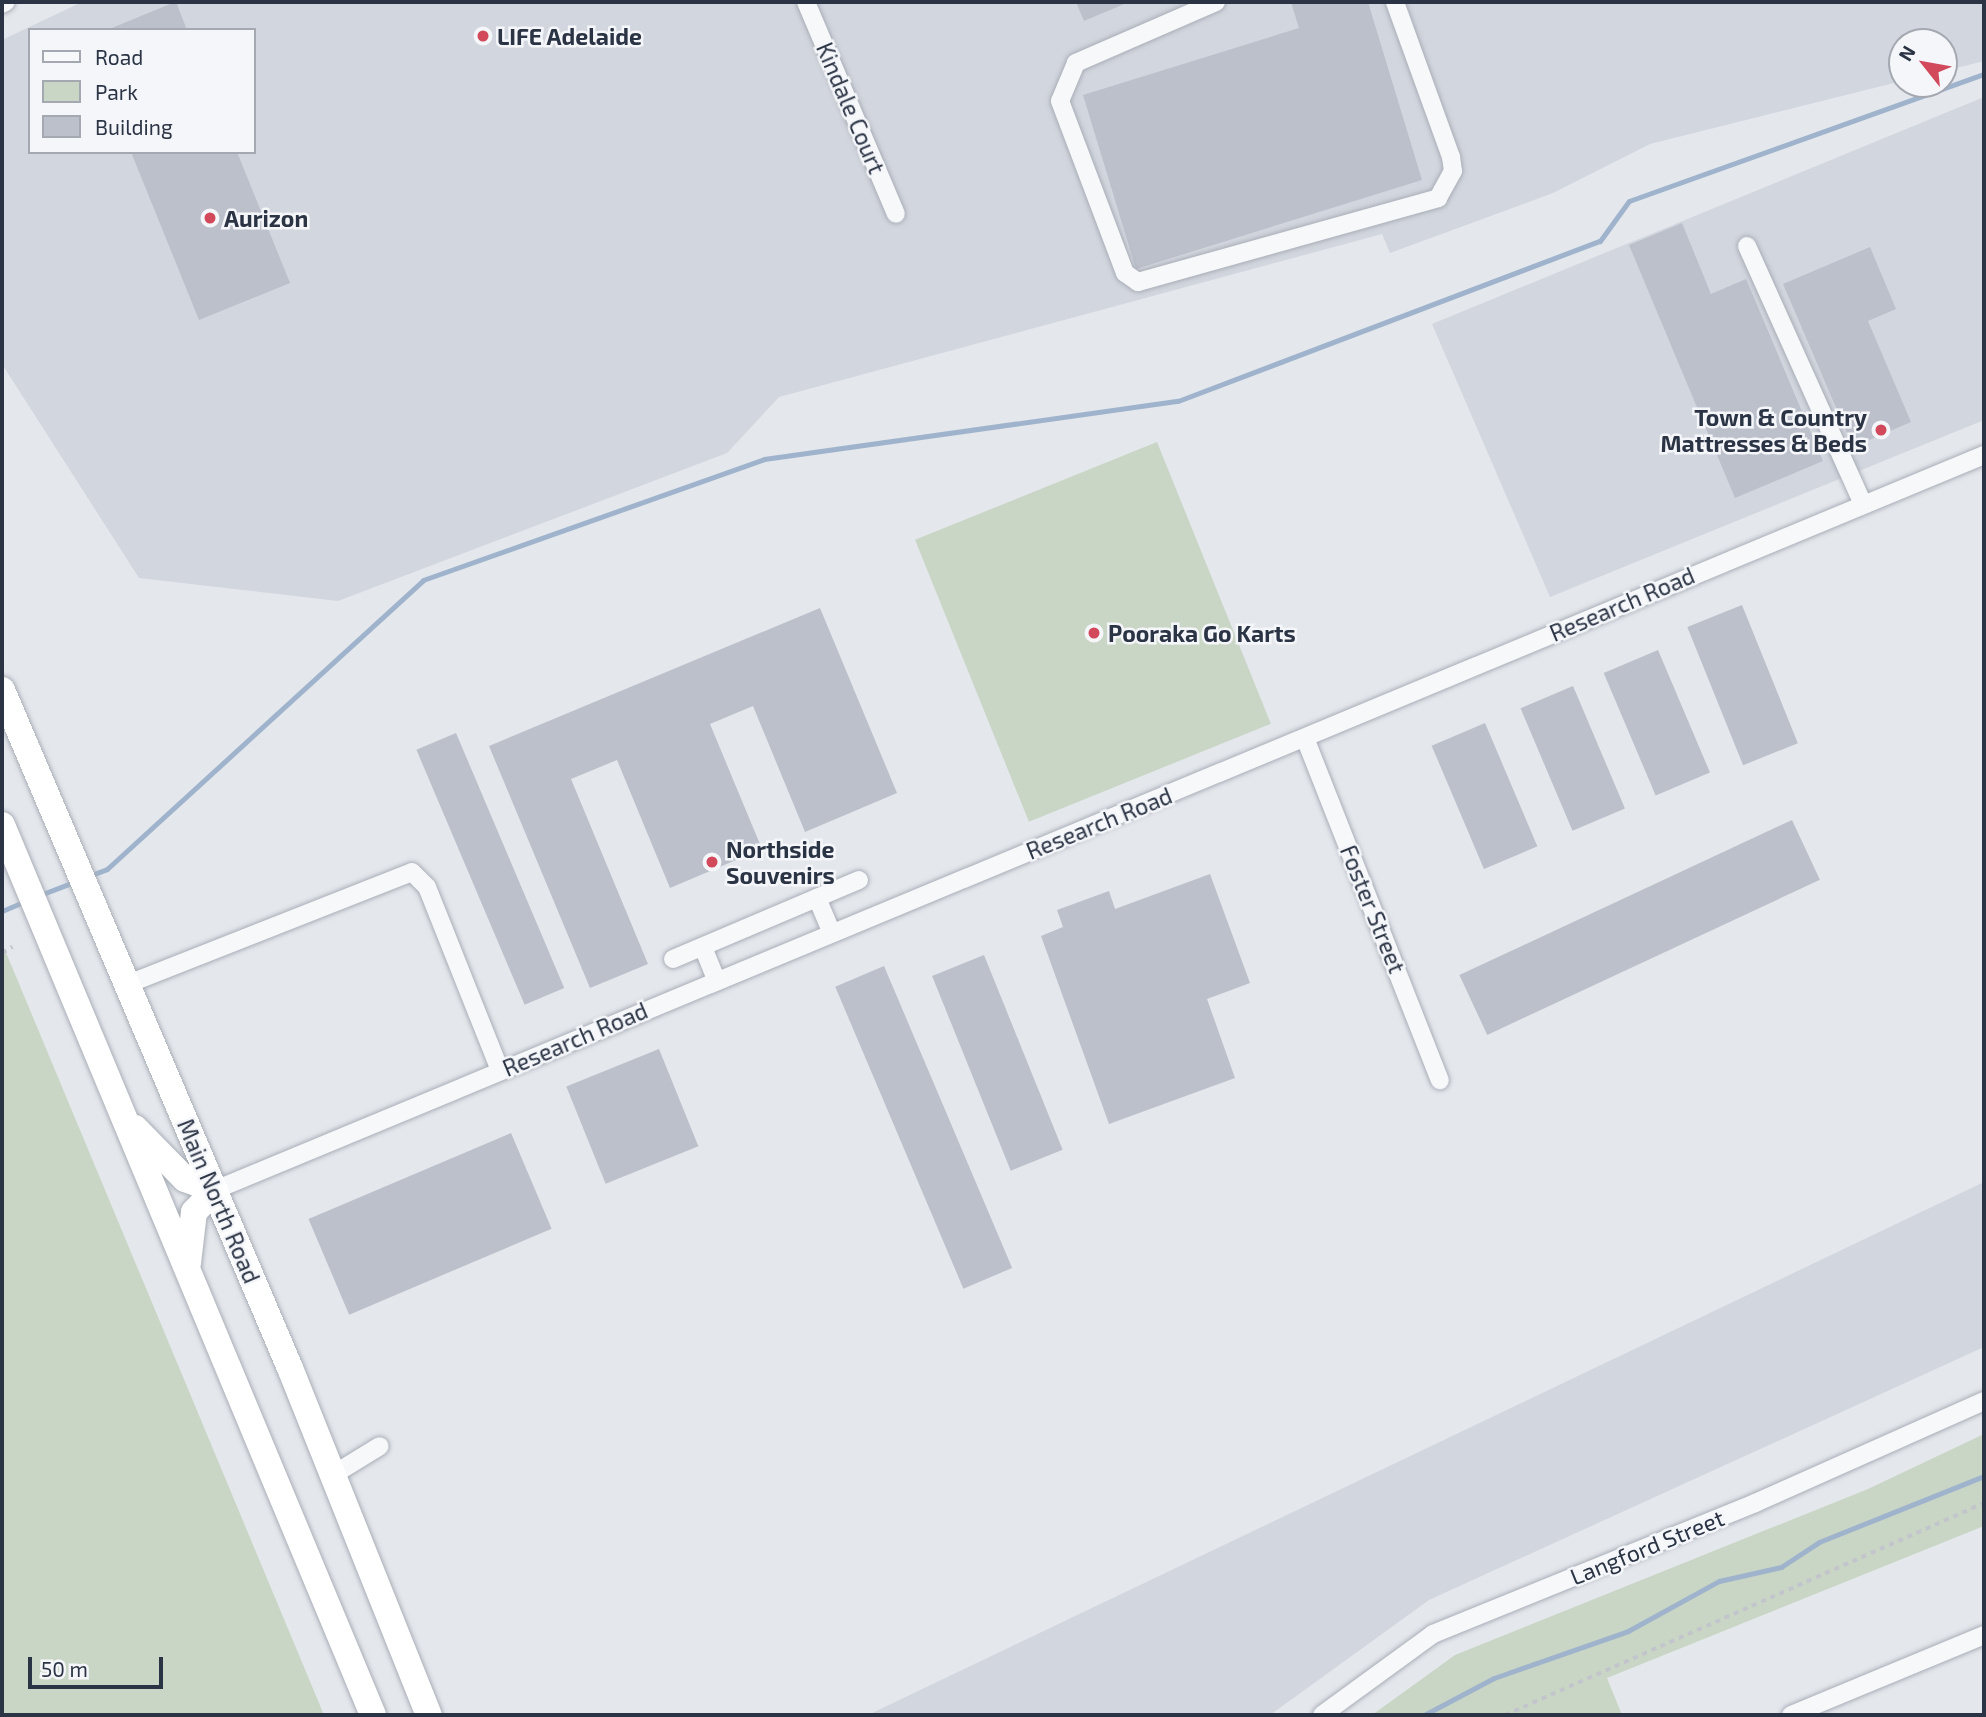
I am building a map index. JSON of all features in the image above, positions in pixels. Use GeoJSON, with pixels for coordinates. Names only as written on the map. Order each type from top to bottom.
{"type":"FeatureCollection","features":[{"type":"Feature","properties":{"kind":"highway","name":"Main North Road"},"geometry":{"type":"LineString","coordinates":[[2,691],[84,877],[215,1190],[429,1715]]}},
{"type":"Feature","properties":{"kind":"highway"},"geometry":{"type":"LineString","coordinates":[[2,825],[373,1715]]}},
{"type":"Feature","properties":{"kind":"highway"},"geometry":{"type":"LineString","coordinates":[[125,1118],[185,1179],[215,1190],[194,1212],[187,1270]]}},
{"type":"Feature","properties":{"kind":"street","name":"Kindale Court"},"geometry":{"type":"LineString","coordinates":[[806,2],[896,214]]}},
{"type":"Feature","properties":{"kind":"street"},"geometry":{"type":"LineString","coordinates":[[1216,2],[1076,63],[1060,101],[1125,273],[1138,282],[1438,198],[1453,171],[1451,157],[1395,2]]}},
{"type":"Feature","properties":{"kind":"street"},"geometry":{"type":"LineString","coordinates":[[1747,246],[1862,502]]}},
{"type":"Feature","properties":{"kind":"street","name":"Research Road"},"geometry":{"type":"LineString","coordinates":[[215,1190],[1305,738],[1862,502],[1984,455]]}},
{"type":"Feature","properties":{"kind":"street","name":"Foster Street"},"geometry":{"type":"LineString","coordinates":[[1305,738],[1440,1080]]}},
{"type":"Feature","properties":{"kind":"street"},"geometry":{"type":"LineString","coordinates":[[128,984],[412,872],[427,887],[500,1070]]}},
{"type":"Feature","properties":{"kind":"street"},"geometry":{"type":"LineString","coordinates":[[673,960],[859,880]]}},
{"type":"Feature","properties":{"kind":"street"},"geometry":{"type":"LineString","coordinates":[[817,898],[832,933]]}},
{"type":"Feature","properties":{"kind":"street"},"geometry":{"type":"LineString","coordinates":[[703,947],[717,981]]}},
{"type":"Feature","properties":{"kind":"street","name":"Langford Street"},"geometry":{"type":"LineString","coordinates":[[1322,1715],[1433,1634],[1755,1503],[1984,1401]]}},
{"type":"Feature","properties":{"kind":"street"},"geometry":{"type":"LineString","coordinates":[[331,1476],[380,1446]]}},
{"type":"Feature","properties":{"kind":"street"},"geometry":{"type":"LineString","coordinates":[[1802,1713],[1984,1635]]}},
{"type":"Feature","properties":{"kind":"path"},"geometry":{"type":"LineString","coordinates":[[2,953],[12,947]]}},
{"type":"Feature","properties":{"kind":"path"},"geometry":{"type":"LineString","coordinates":[[1505,1715],[1984,1503]]}},
{"type":"Feature","properties":{"kind":"shaded area"},"geometry":{"type":"Polygon","coordinates":[[[82,2],[1984,2],[1984,61],[1958,68],[1958,28],[1888,28],[1888,84],[1650,144],[1553,193],[1390,253],[1382,234],[779,397],[727,453],[338,601],[139,578],[2,364],[2,40],[82,2]]]}},
{"type":"Feature","properties":{"kind":"shaded area"},"geometry":{"type":"Polygon","coordinates":[[[1984,97],[1984,420],[1550,597],[1432,324],[1984,97]]]}},
{"type":"Feature","properties":{"kind":"shaded area"},"geometry":{"type":"Polygon","coordinates":[[[1984,1182],[1984,1347],[1429,1600],[1270,1715],[868,1715],[1984,1182]]]}},
{"type":"Feature","properties":{"kind":"green space","name":"Pooraka Go Karts"},"geometry":{"type":"Polygon","coordinates":[[[1157,442],[1271,724],[1029,822],[915,540],[1157,442]]]}},
{"type":"Feature","properties":{"kind":"green space"},"geometry":{"type":"Polygon","coordinates":[[[2,943],[324,1715],[2,1715],[2,943]]]}},
{"type":"Feature","properties":{"kind":"green space"},"geometry":{"type":"Polygon","coordinates":[[[1984,1434],[1984,1526],[1607,1678],[1622,1715],[1372,1715],[1455,1655],[1868,1489],[1984,1434]]]}},
{"type":"Feature","properties":{"kind":"building"},"geometry":{"type":"Polygon","coordinates":[[[175,2],[186,28],[112,28],[175,2]]]}},
{"type":"Feature","properties":{"kind":"building"},"geometry":{"type":"Polygon","coordinates":[[[1076,2],[1129,2],[1084,21],[1076,2]]]}},
{"type":"Feature","properties":{"kind":"building"},"geometry":{"type":"Polygon","coordinates":[[[1291,2],[1368,2],[1422,180],[1136,269],[1083,95],[1299,28],[1291,2]]]}},
{"type":"Feature","properties":{"kind":"building","name":"Aurizon"},"geometry":{"type":"Polygon","coordinates":[[[132,154],[238,154],[290,283],[199,320],[132,154]]]}},
{"type":"Feature","properties":{"kind":"building"},"geometry":{"type":"Polygon","coordinates":[[[1682,223],[1711,294],[1746,279],[1823,461],[1735,498],[1629,245],[1682,223]]]}},
{"type":"Feature","properties":{"kind":"building"},"geometry":{"type":"Polygon","coordinates":[[[1870,247],[1896,309],[1868,321],[1911,422],[1853,447],[1783,284],[1870,247]]]}},
{"type":"Feature","properties":{"kind":"building"},"geometry":{"type":"Polygon","coordinates":[[[1742,605],[1798,743],[1743,765],[1687,627],[1742,605]]]}},
{"type":"Feature","properties":{"kind":"building"},"geometry":{"type":"Polygon","coordinates":[[[820,608],[897,793],[805,832],[753,706],[710,724],[762,849],[670,888],[617,760],[571,779],[648,964],[590,988],[489,746],[820,608]]]}},
{"type":"Feature","properties":{"kind":"building"},"geometry":{"type":"Polygon","coordinates":[[[1658,650],[1710,772],[1656,795],[1604,673],[1658,650]]]}},
{"type":"Feature","properties":{"kind":"building"},"geometry":{"type":"Polygon","coordinates":[[[1573,686],[1625,808],[1572,831],[1521,708],[1573,686]]]}},
{"type":"Feature","properties":{"kind":"building"},"geometry":{"type":"Polygon","coordinates":[[[1485,723],[1537,846],[1484,869],[1432,746],[1485,723]]]}},
{"type":"Feature","properties":{"kind":"building"},"geometry":{"type":"Polygon","coordinates":[[[456,733],[564,988],[525,1005],[416,750],[456,733]]]}},
{"type":"Feature","properties":{"kind":"building"},"geometry":{"type":"Polygon","coordinates":[[[1792,820],[1820,880],[1487,1035],[1459,975],[1792,820]]]}},
{"type":"Feature","properties":{"kind":"building"},"geometry":{"type":"Polygon","coordinates":[[[1210,874],[1250,983],[1207,999],[1235,1078],[1109,1124],[1041,936],[1063,927],[1057,910],[1109,891],[1115,909],[1210,874]]]}},
{"type":"Feature","properties":{"kind":"building"},"geometry":{"type":"Polygon","coordinates":[[[984,955],[1063,1150],[1011,1171],[932,976],[984,955]]]}},
{"type":"Feature","properties":{"kind":"building"},"geometry":{"type":"Polygon","coordinates":[[[884,966],[1012,1268],[963,1289],[835,987],[884,966]]]}},
{"type":"Feature","properties":{"kind":"building"},"geometry":{"type":"Polygon","coordinates":[[[659,1049],[698,1146],[606,1184],[566,1086],[659,1049]]]}},
{"type":"Feature","properties":{"kind":"building"},"geometry":{"type":"Polygon","coordinates":[[[511,1133],[552,1229],[349,1315],[308,1219],[511,1133]]]}},
{"type":"Feature","properties":{"kind":"waterway"},"geometry":{"type":"LineString","coordinates":[[89,876],[107,869],[423,580],[764,459],[1178,401],[1600,241],[1629,201],[1984,74]]}},
{"type":"Feature","properties":{"kind":"waterway"},"geometry":{"type":"LineString","coordinates":[[40,895],[74,882]]}},
{"type":"Feature","properties":{"kind":"waterway"},"geometry":{"type":"LineString","coordinates":[[2,911],[25,901]]}},
{"type":"Feature","properties":{"kind":"waterway"},"geometry":{"type":"LineString","coordinates":[[1424,1715],[1494,1678],[1628,1631],[1719,1581],[1781,1567],[1819,1542],[1984,1476]]}},
{"type":"Feature","properties":{"kind":"place","name":"LIFE Adelaide"},"geometry":{"type":"Point","coordinates":[483,36]}},
{"type":"Feature","properties":{"kind":"place","name":"Aurizon"},"geometry":{"type":"Point","coordinates":[210,218]}},
{"type":"Feature","properties":{"kind":"place","name":"Town & Country Mattresses & Beds"},"geometry":{"type":"Point","coordinates":[1881,430]}},
{"type":"Feature","properties":{"kind":"place","name":"Pooraka Go Karts"},"geometry":{"type":"Point","coordinates":[1094,633]}},
{"type":"Feature","properties":{"kind":"place","name":"Northside Souvenirs"},"geometry":{"type":"Point","coordinates":[712,862]}}]}
